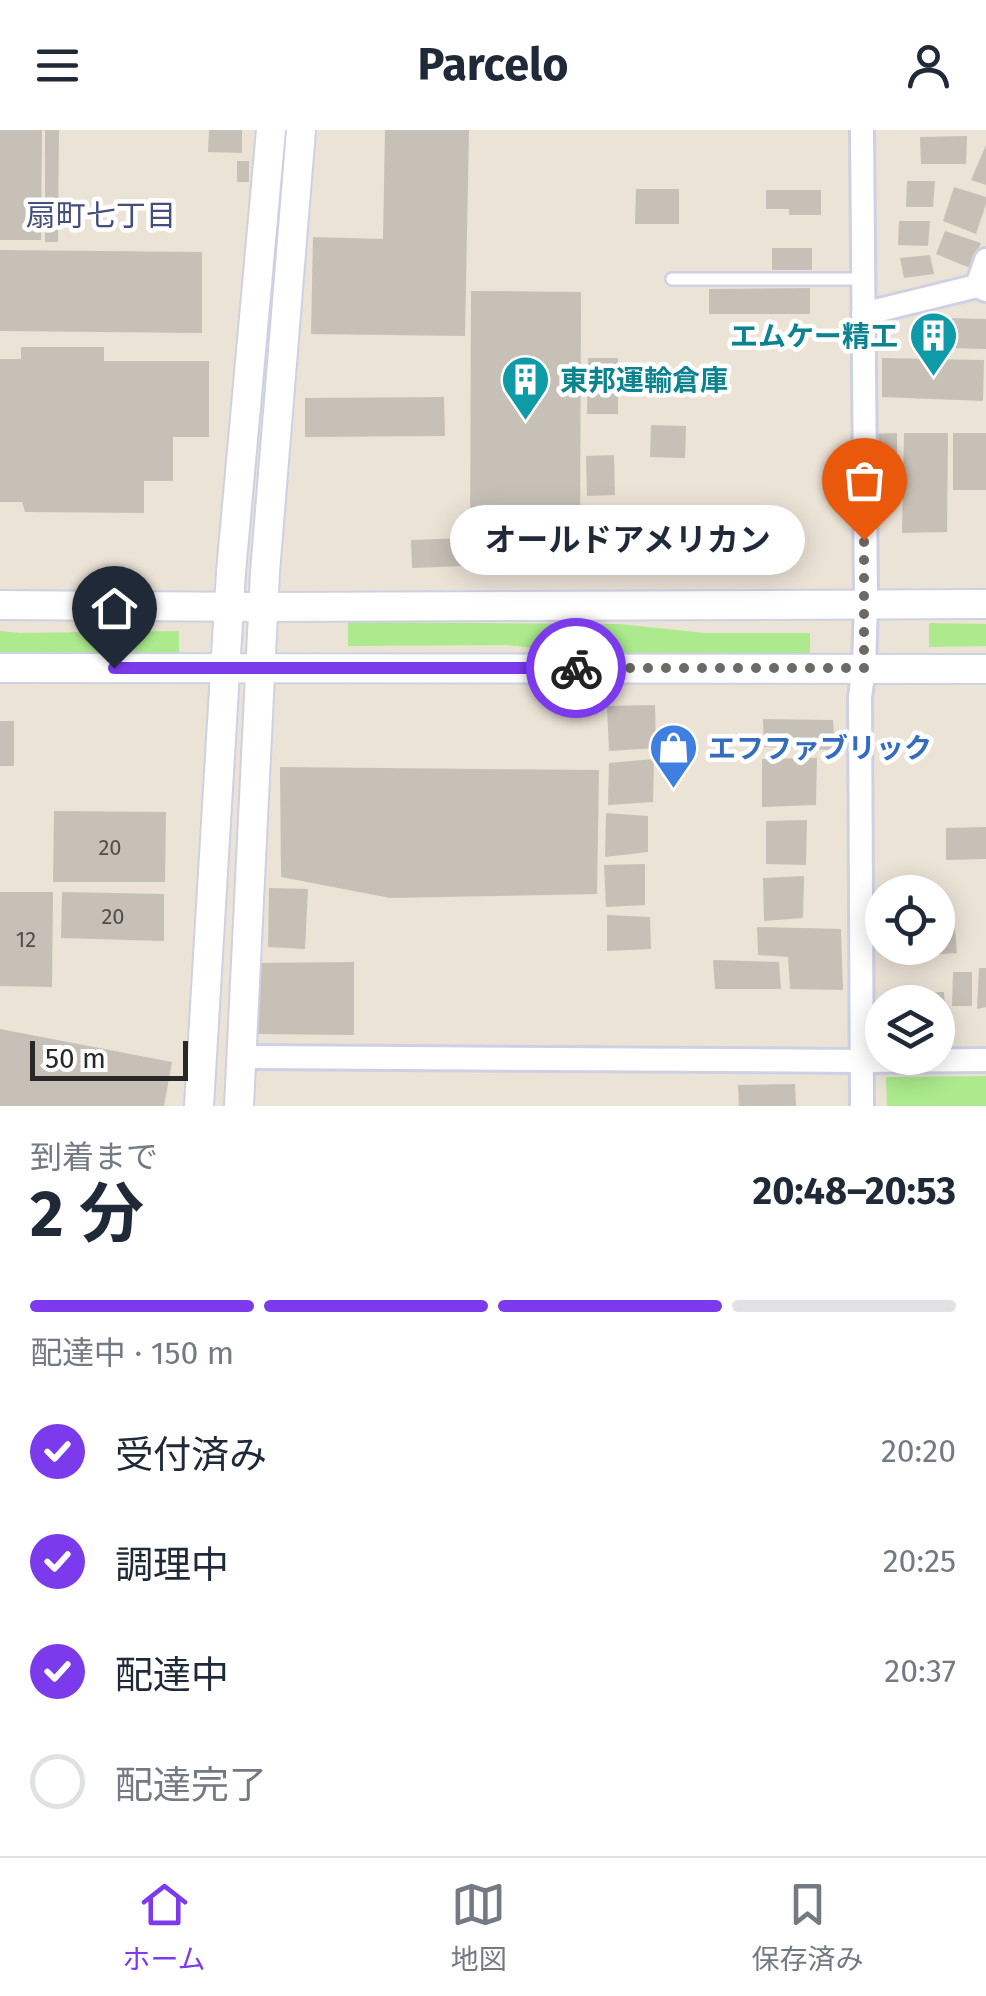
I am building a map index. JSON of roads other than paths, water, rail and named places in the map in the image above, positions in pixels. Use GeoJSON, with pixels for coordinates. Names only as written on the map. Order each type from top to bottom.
{"type":"FeatureCollection","features":[{"type":"Feature","properties":{"kind":"street"},"geometry":{"type":"LineString","coordinates":[[200,1106],[229,606],[270,130]]}},
{"type":"Feature","properties":{"kind":"street"},"geometry":{"type":"LineString","coordinates":[[239,1106],[263,606],[301,130]]}},
{"type":"Feature","properties":{"kind":"street"},"geometry":{"type":"LineString","coordinates":[[862,130],[866,604],[860,697],[862,1106]]}},
{"type":"Feature","properties":{"kind":"street"},"geometry":{"type":"LineString","coordinates":[[863,314],[982,288],[986,260]]}},
{"type":"Feature","properties":{"kind":"street"},"geometry":{"type":"LineString","coordinates":[[0,604],[986,604]]}},
{"type":"Feature","properties":{"kind":"street"},"geometry":{"type":"LineString","coordinates":[[0,668],[986,669]]}},
{"type":"Feature","properties":{"kind":"street"},"geometry":{"type":"LineString","coordinates":[[242,1057],[986,1060]]}},
{"type":"Feature","properties":{"kind":"lane"},"geometry":{"type":"LineString","coordinates":[[672,278],[863,278]]}},
{"type":"Feature","properties":{"kind":"place","name":"エムケー精工"},"geometry":{"type":"Point","coordinates":[933,378]}},
{"type":"Feature","properties":{"kind":"place","name":"東邦運輸倉庫"},"geometry":{"type":"Point","coordinates":[525,422]}},
{"type":"Feature","properties":{"kind":"place","name":"オールドアメリカン"},"geometry":{"type":"Point","coordinates":[864,540]}},
{"type":"Feature","properties":{"kind":"place","name":"エフファブリック"},"geometry":{"type":"Point","coordinates":[673,790]}},
{"type":"Feature","properties":{"kind":"district","name":"扇町七丁目"},"geometry":{"type":"Point","coordinates":[101,216]}}]}
